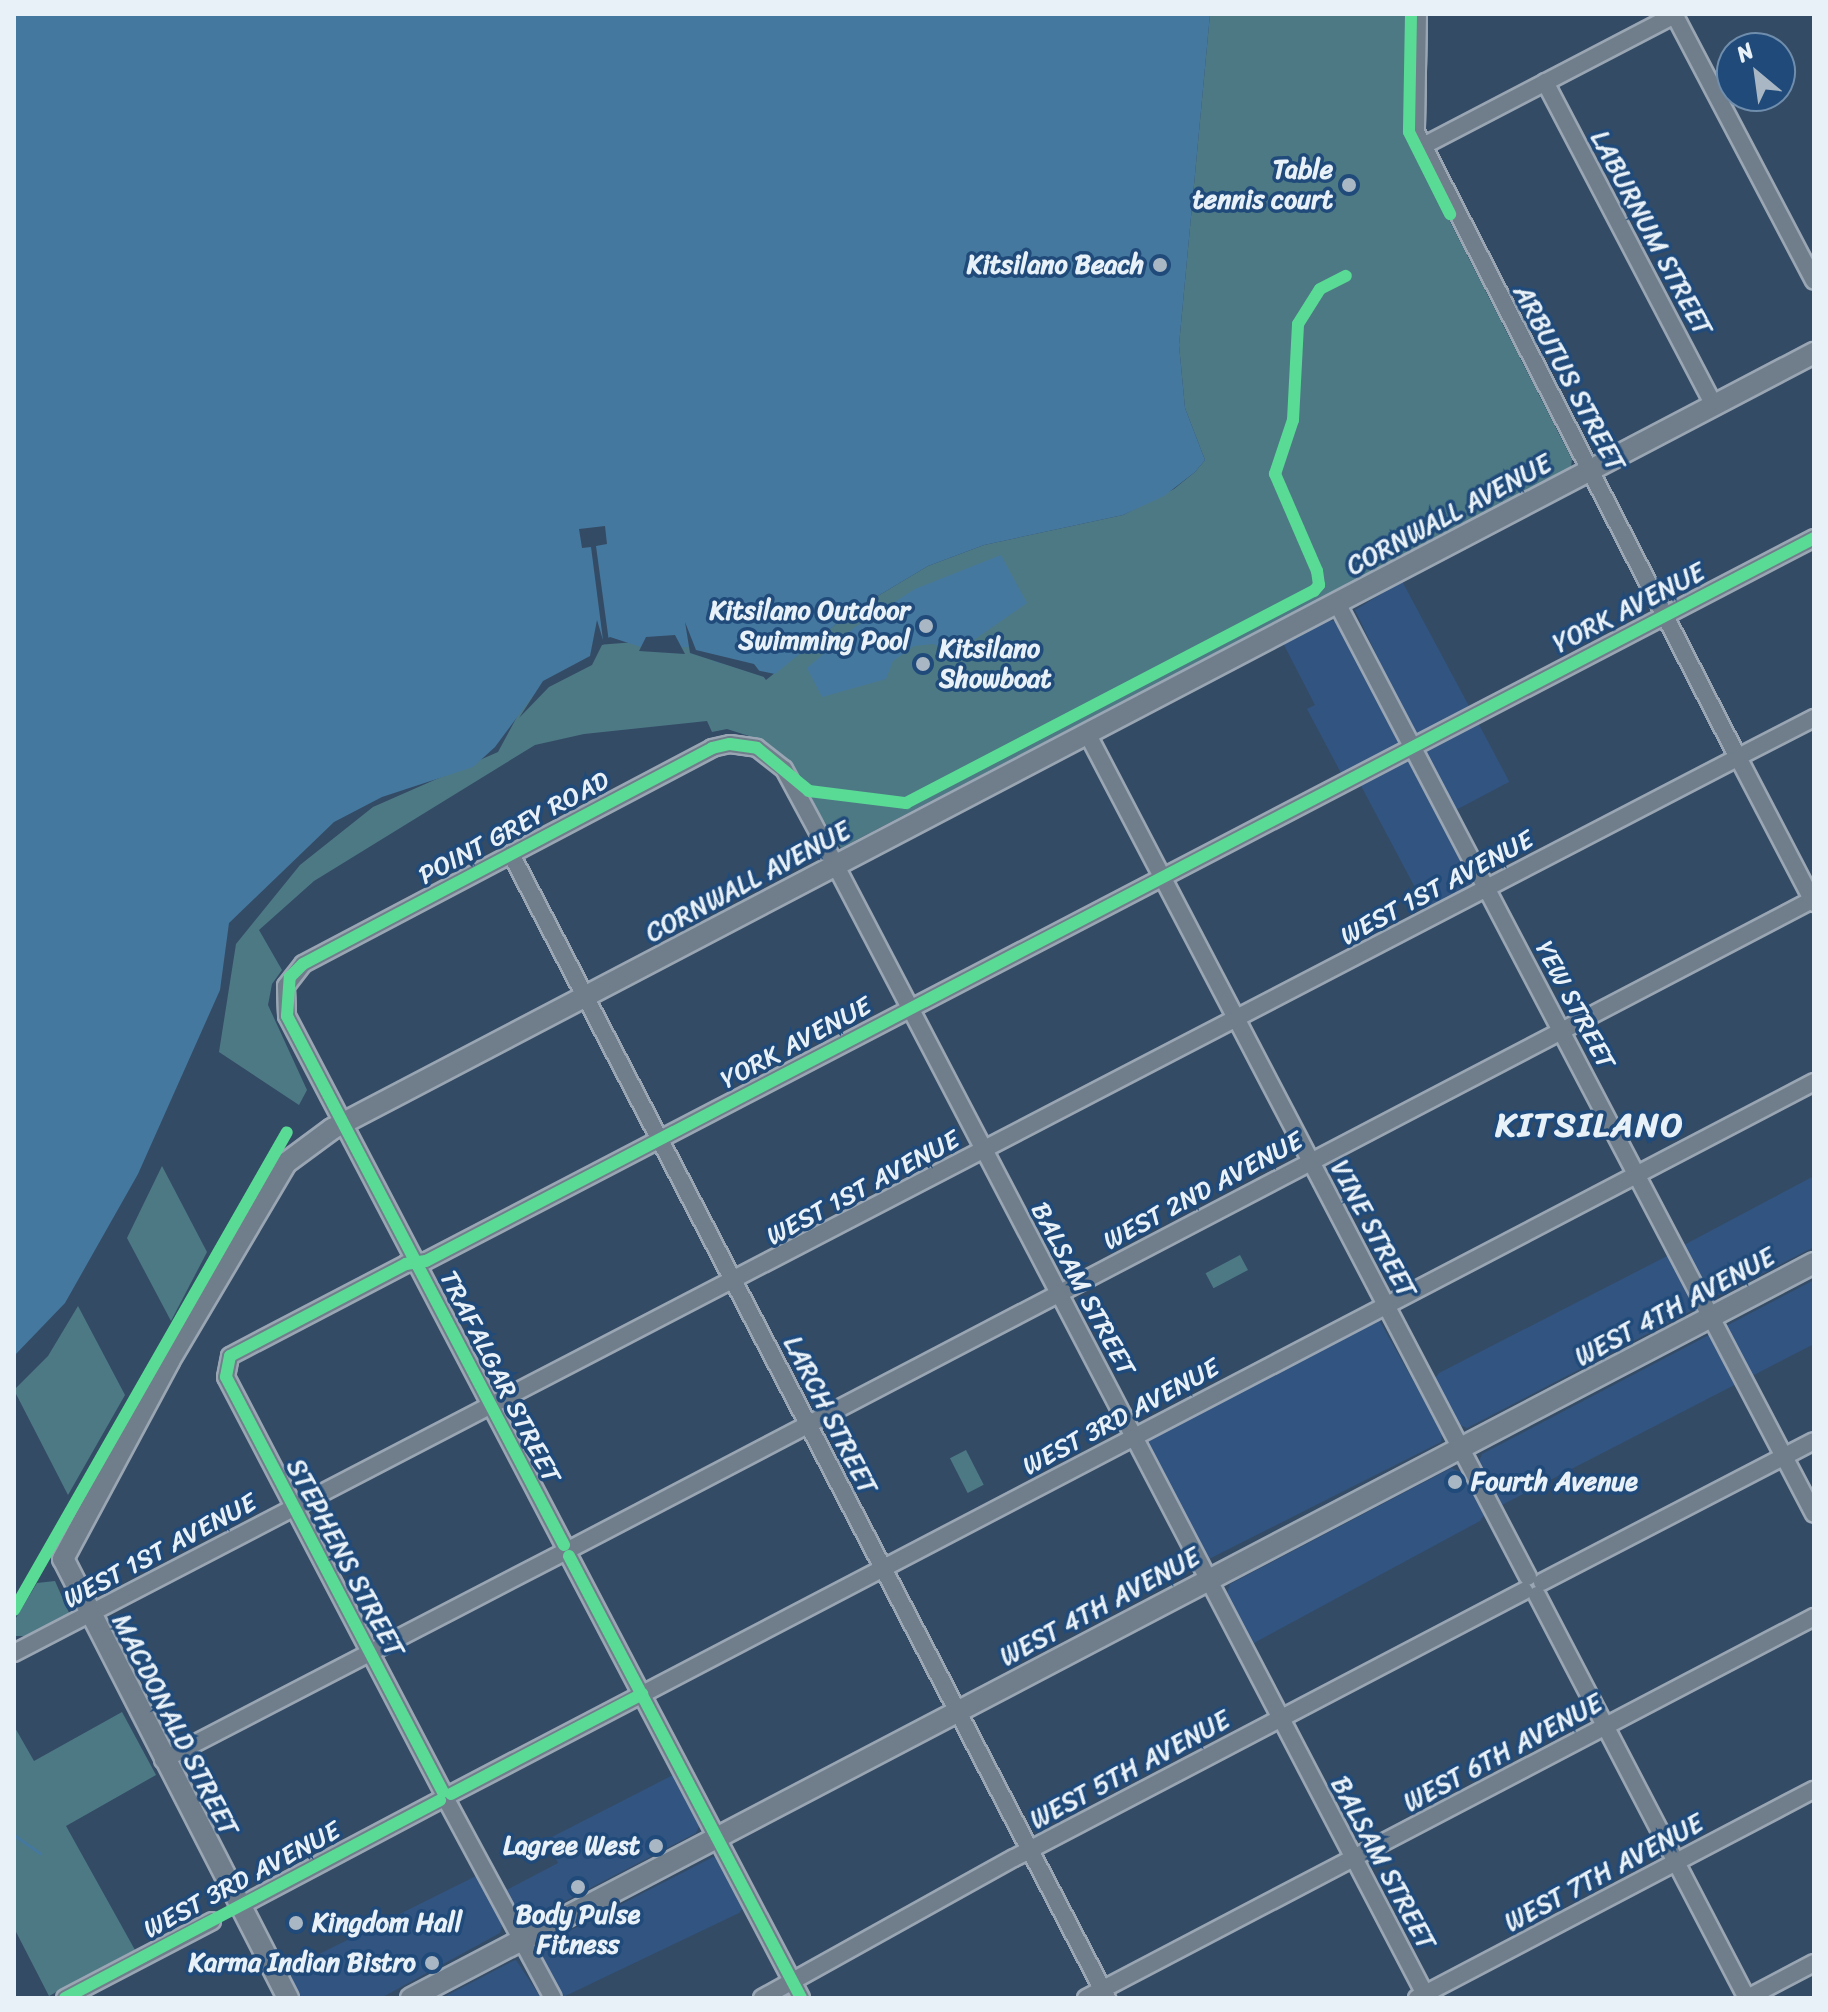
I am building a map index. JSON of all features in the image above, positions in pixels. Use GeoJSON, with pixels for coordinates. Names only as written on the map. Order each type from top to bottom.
{"type":"FeatureCollection","features":[{"type":"Feature","properties":{"kind":"main road","name":"CORNWALL AVENUE"},"geometry":{"type":"LineString","coordinates":[[343,1123],[1814,353]]}},
{"type":"Feature","properties":{"kind":"main road","name":"MACDONALD STREET"},"geometry":{"type":"LineString","coordinates":[[288,1998],[89,1616],[63,1559],[269,1184],[301,1149],[343,1123]]}},
{"type":"Feature","properties":{"kind":"main road","name":"WEST 4TH AVENUE"},"geometry":{"type":"LineString","coordinates":[[411,1998],[1814,1263]]}},
{"type":"Feature","properties":{"kind":"street","name":"ARBUTUS STREET"},"geometry":{"type":"LineString","coordinates":[[1418,14],[1415,128],[1423,146],[1813,901]]}},
{"type":"Feature","properties":{"kind":"street"},"geometry":{"type":"LineString","coordinates":[[1423,146],[1675,14],[1814,281]]}},
{"type":"Feature","properties":{"kind":"street","name":"LABURNUM STREET"},"geometry":{"type":"LineString","coordinates":[[1545,82],[1714,405]]}},
{"type":"Feature","properties":{"kind":"street","name":"YORK AVENUE"},"geometry":{"type":"LineString","coordinates":[[230,1356],[658,1140],[1814,538]]}},
{"type":"Feature","properties":{"kind":"street","name":"YEW STREET"},"geometry":{"type":"LineString","coordinates":[[1337,603],[1814,1514]]}},
{"type":"Feature","properties":{"kind":"street","name":"WEST 1ST AVENUE"},"geometry":{"type":"LineString","coordinates":[[14,1653],[734,1283],[1814,718]]}},
{"type":"Feature","properties":{"kind":"street","name":"VINE STREET"},"geometry":{"type":"LineString","coordinates":[[1087,733],[1748,1996]]}},
{"type":"Feature","properties":{"kind":"street","name":"BALSAM STREET"},"geometry":{"type":"LineString","coordinates":[[748,745],[766,752],[784,769],[1355,1858],[1423,1997]]}},
{"type":"Feature","properties":{"kind":"street","name":"POINT GREY ROAD"},"geometry":{"type":"LineString","coordinates":[[287,1016],[286,986],[303,964],[712,748],[748,745]]}},
{"type":"Feature","properties":{"kind":"street","name":"LARCH STREET"},"geometry":{"type":"LineString","coordinates":[[511,854],[1105,1994]]}},
{"type":"Feature","properties":{"kind":"street","name":"WEST 2ND AVENUE"},"geometry":{"type":"LineString","coordinates":[[163,1760],[1813,901]]}},
{"type":"Feature","properties":{"kind":"street","name":"TRAFALGAR STREET"},"geometry":{"type":"LineString","coordinates":[[287,1016],[801,1998]]}},
{"type":"Feature","properties":{"kind":"street","name":"WEST 3RD AVENUE"},"geometry":{"type":"LineString","coordinates":[[240,1906],[1814,1082]]}},
{"type":"Feature","properties":{"kind":"street","name":"STEPHENS STREET"},"geometry":{"type":"LineString","coordinates":[[230,1356],[226,1377],[553,1998]]}},
{"type":"Feature","properties":{"kind":"street","name":"WEST 5TH AVENUE"},"geometry":{"type":"LineString","coordinates":[[762,1998],[1030,1850],[1814,1441]]}},
{"type":"Feature","properties":{"kind":"street","name":"WEST 6TH AVENUE"},"geometry":{"type":"LineString","coordinates":[[1086,1998],[1105,1994],[1355,1858],[1814,1617]]}},
{"type":"Feature","properties":{"kind":"street","name":"WEST 7TH AVENUE"},"geometry":{"type":"LineString","coordinates":[[1423,1997],[1814,1790]]}},
{"type":"Feature","properties":{"kind":"street","name":"WEST 3RD AVENUE"},"geometry":{"type":"LineString","coordinates":[[65,1998],[212,1921]]}},
{"type":"Feature","properties":{"kind":"street"},"geometry":{"type":"LineString","coordinates":[[1748,1996],[1814,1963]]}},
{"type":"Feature","properties":{"kind":"shaded area"},"geometry":{"type":"Polygon","coordinates":[[[14,14],[1210,14],[1179,345],[1185,408],[1205,460],[1195,472],[1164,496],[1123,515],[984,545],[928,566],[851,612],[775,674],[716,662],[689,647],[647,649],[610,637],[602,641],[597,652],[532,697],[495,747],[473,767],[382,797],[334,822],[229,923],[220,990],[138,1174],[65,1303],[14,1356],[14,14]]]}},
{"type":"Feature","properties":{"kind":"shaded area","name":"Kitsilano Outdoor Swimming Pool"},"geometry":{"type":"Polygon","coordinates":[[[1001,555],[1027,603],[955,653],[933,644],[914,646],[893,661],[886,679],[822,697],[807,668],[855,627],[915,589],[1001,555]]]}},
{"type":"Feature","properties":{"kind":"shaded area"},"geometry":{"type":"Polygon","coordinates":[[[1402,581],[1470,708],[1423,735],[1414,734],[1355,610],[1402,581]]]}},
{"type":"Feature","properties":{"kind":"shaded area"},"geometry":{"type":"Polygon","coordinates":[[[1326,620],[1334,621],[1343,634],[1403,741],[1341,773],[1307,709],[1315,705],[1283,643],[1326,620]]]}},
{"type":"Feature","properties":{"kind":"shaded area"},"geometry":{"type":"Polygon","coordinates":[[[1476,719],[1509,782],[1455,810],[1422,748],[1476,719]]]}},
{"type":"Feature","properties":{"kind":"shaded area"},"geometry":{"type":"Polygon","coordinates":[[[1405,756],[1417,767],[1415,773],[1472,883],[1428,912],[1359,782],[1405,756]]]}},
{"type":"Feature","properties":{"kind":"shaded area"},"geometry":{"type":"Polygon","coordinates":[[[1814,1176],[1814,1247],[1721,1295],[1710,1294],[1684,1245],[1814,1176]]]}},
{"type":"Feature","properties":{"kind":"shaded area"},"geometry":{"type":"Polygon","coordinates":[[[1669,1255],[1692,1301],[1691,1311],[1467,1428],[1457,1424],[1434,1380],[1439,1373],[1669,1255]]]}},
{"type":"Feature","properties":{"kind":"shaded area"},"geometry":{"type":"Polygon","coordinates":[[[1814,1280],[1814,1344],[1500,1506],[1478,1464],[1482,1454],[1814,1280]]]}},
{"type":"Feature","properties":{"kind":"shaded area"},"geometry":{"type":"Polygon","coordinates":[[[1378,1318],[1442,1432],[1441,1442],[1209,1559],[1147,1439],[1378,1318]]]}},
{"type":"Feature","properties":{"kind":"shaded area"},"geometry":{"type":"Polygon","coordinates":[[[1451,1468],[1462,1472],[1484,1515],[1480,1521],[1254,1643],[1227,1594],[1230,1584],[1451,1468]]]}},
{"type":"Feature","properties":{"kind":"shaded area"},"geometry":{"type":"Polygon","coordinates":[[[675,1774],[700,1824],[696,1833],[527,1921],[518,1920],[503,1892],[558,1863],[546,1840],[675,1774]]]}},
{"type":"Feature","properties":{"kind":"shaded area"},"geometry":{"type":"Polygon","coordinates":[[[713,1857],[719,1859],[745,1906],[739,1913],[561,1998],[539,1956],[544,1944],[713,1857]]]}},
{"type":"Feature","properties":{"kind":"shaded area"},"geometry":{"type":"Polygon","coordinates":[[[478,1875],[503,1923],[500,1933],[381,1998],[299,1998],[287,1970],[478,1875]]]}},
{"type":"Feature","properties":{"kind":"shaded area"},"geometry":{"type":"Polygon","coordinates":[[[516,1960],[541,1998],[442,1998],[513,1961],[516,1960]]]}},
{"type":"Feature","properties":{"kind":"green space"},"geometry":{"type":"Polygon","coordinates":[[[1210,14],[1406,14],[1404,132],[1572,459],[1571,468],[841,848],[784,757],[749,736],[727,729],[712,732],[707,721],[584,734],[535,745],[314,881],[259,930],[282,970],[272,984],[268,1005],[307,1090],[299,1105],[219,1052],[236,944],[300,865],[373,807],[498,752],[527,698],[597,645],[688,638],[759,671],[766,680],[851,612],[928,566],[984,545],[1123,515],[1174,489],[1195,472],[1205,460],[1185,408],[1179,345],[1210,14]]]}},
{"type":"Feature","properties":{"kind":"green space"},"geometry":{"type":"Polygon","coordinates":[[[162,1166],[207,1252],[171,1321],[127,1238],[162,1166]]]}},
{"type":"Feature","properties":{"kind":"green space"},"geometry":{"type":"Polygon","coordinates":[[[1240,1255],[1248,1270],[1214,1288],[1206,1273],[1240,1255]]]}},
{"type":"Feature","properties":{"kind":"green space"},"geometry":{"type":"Polygon","coordinates":[[[78,1306],[125,1395],[68,1495],[14,1390],[48,1356],[78,1306]]]}},
{"type":"Feature","properties":{"kind":"green space"},"geometry":{"type":"Polygon","coordinates":[[[966,1450],[984,1485],[968,1493],[950,1458],[966,1450]]]}},
{"type":"Feature","properties":{"kind":"green space"},"geometry":{"type":"Polygon","coordinates":[[[55,1581],[70,1615],[29,1636],[14,1636],[14,1621],[37,1583],[55,1581]]]}},
{"type":"Feature","properties":{"kind":"green space"},"geometry":{"type":"Polygon","coordinates":[[[122,1712],[156,1775],[66,1826],[135,1950],[49,1996],[14,1928],[14,1726],[34,1761],[122,1712]]]}},
{"type":"Feature","properties":{"kind":"pier"},"geometry":{"type":"Polygon","coordinates":[[[605,526],[607,544],[596,546],[609,642],[602,645],[592,665],[549,687],[519,718],[543,681],[590,656],[597,620],[603,640],[591,547],[582,548],[579,529],[605,526]]]}},
{"type":"Feature","properties":{"kind":"pier"},"geometry":{"type":"Polygon","coordinates":[[[685,622],[696,650],[754,664],[764,677],[690,653],[685,622]]]}},
{"type":"Feature","properties":{"kind":"pier"},"geometry":{"type":"Polygon","coordinates":[[[675,635],[685,654],[639,651],[646,637],[675,635]]]}},
{"type":"Feature","properties":{"kind":"waterway"},"geometry":{"type":"LineString","coordinates":[[14,1835],[40,1853]]}},
{"type":"Feature","properties":{"kind":"cycle path"},"geometry":{"type":"LineString","coordinates":[[1411,14],[1409,132],[1450,214]]}},
{"type":"Feature","properties":{"kind":"cycle path"},"geometry":{"type":"LineString","coordinates":[[564,1545],[287,1016],[290,977],[303,964],[712,748],[730,744],[757,748],[809,791],[906,803],[1314,591],[1319,585],[1317,571],[1275,474],[1293,420],[1298,324],[1320,289],[1346,276]]}},
{"type":"Feature","properties":{"kind":"cycle path"},"geometry":{"type":"LineString","coordinates":[[230,1356],[406,1264],[426,1261],[1814,538]]}},
{"type":"Feature","properties":{"kind":"cycle path"},"geometry":{"type":"LineString","coordinates":[[14,1610],[287,1132]]}},
{"type":"Feature","properties":{"kind":"cycle path"},"geometry":{"type":"LineString","coordinates":[[230,1356],[226,1377],[443,1792]]}},
{"type":"Feature","properties":{"kind":"cycle path"},"geometry":{"type":"LineString","coordinates":[[569,1556],[801,1998]]}},
{"type":"Feature","properties":{"kind":"cycle path"},"geometry":{"type":"LineString","coordinates":[[451,1794],[642,1694]]}},
{"type":"Feature","properties":{"kind":"cycle path"},"geometry":{"type":"LineString","coordinates":[[65,1998],[440,1800]]}},
{"type":"Feature","properties":{"kind":"place","name":"Table tennis court"},"geometry":{"type":"Point","coordinates":[1349,185]}},
{"type":"Feature","properties":{"kind":"place","name":"Kitsilano Beach"},"geometry":{"type":"Point","coordinates":[1160,265]}},
{"type":"Feature","properties":{"kind":"place","name":"Kitsilano Outdoor Swimming Pool"},"geometry":{"type":"Point","coordinates":[926,626]}},
{"type":"Feature","properties":{"kind":"place","name":"Kitsilano Showboat"},"geometry":{"type":"Point","coordinates":[923,664]}},
{"type":"Feature","properties":{"kind":"place","name":"Fourth Avenue"},"geometry":{"type":"Point","coordinates":[1455,1482]}},
{"type":"Feature","properties":{"kind":"place","name":"Lagree West"},"geometry":{"type":"Point","coordinates":[656,1846]}},
{"type":"Feature","properties":{"kind":"place","name":"Body Pulse Fitness"},"geometry":{"type":"Point","coordinates":[578,1887]}},
{"type":"Feature","properties":{"kind":"place","name":"Kingdom Hall"},"geometry":{"type":"Point","coordinates":[296,1923]}},
{"type":"Feature","properties":{"kind":"place","name":"Karma Indian Bistro"},"geometry":{"type":"Point","coordinates":[432,1963]}},
{"type":"Feature","properties":{"kind":"district","name":"KITSILANO"},"geometry":{"type":"Point","coordinates":[1590,1126]}}]}
